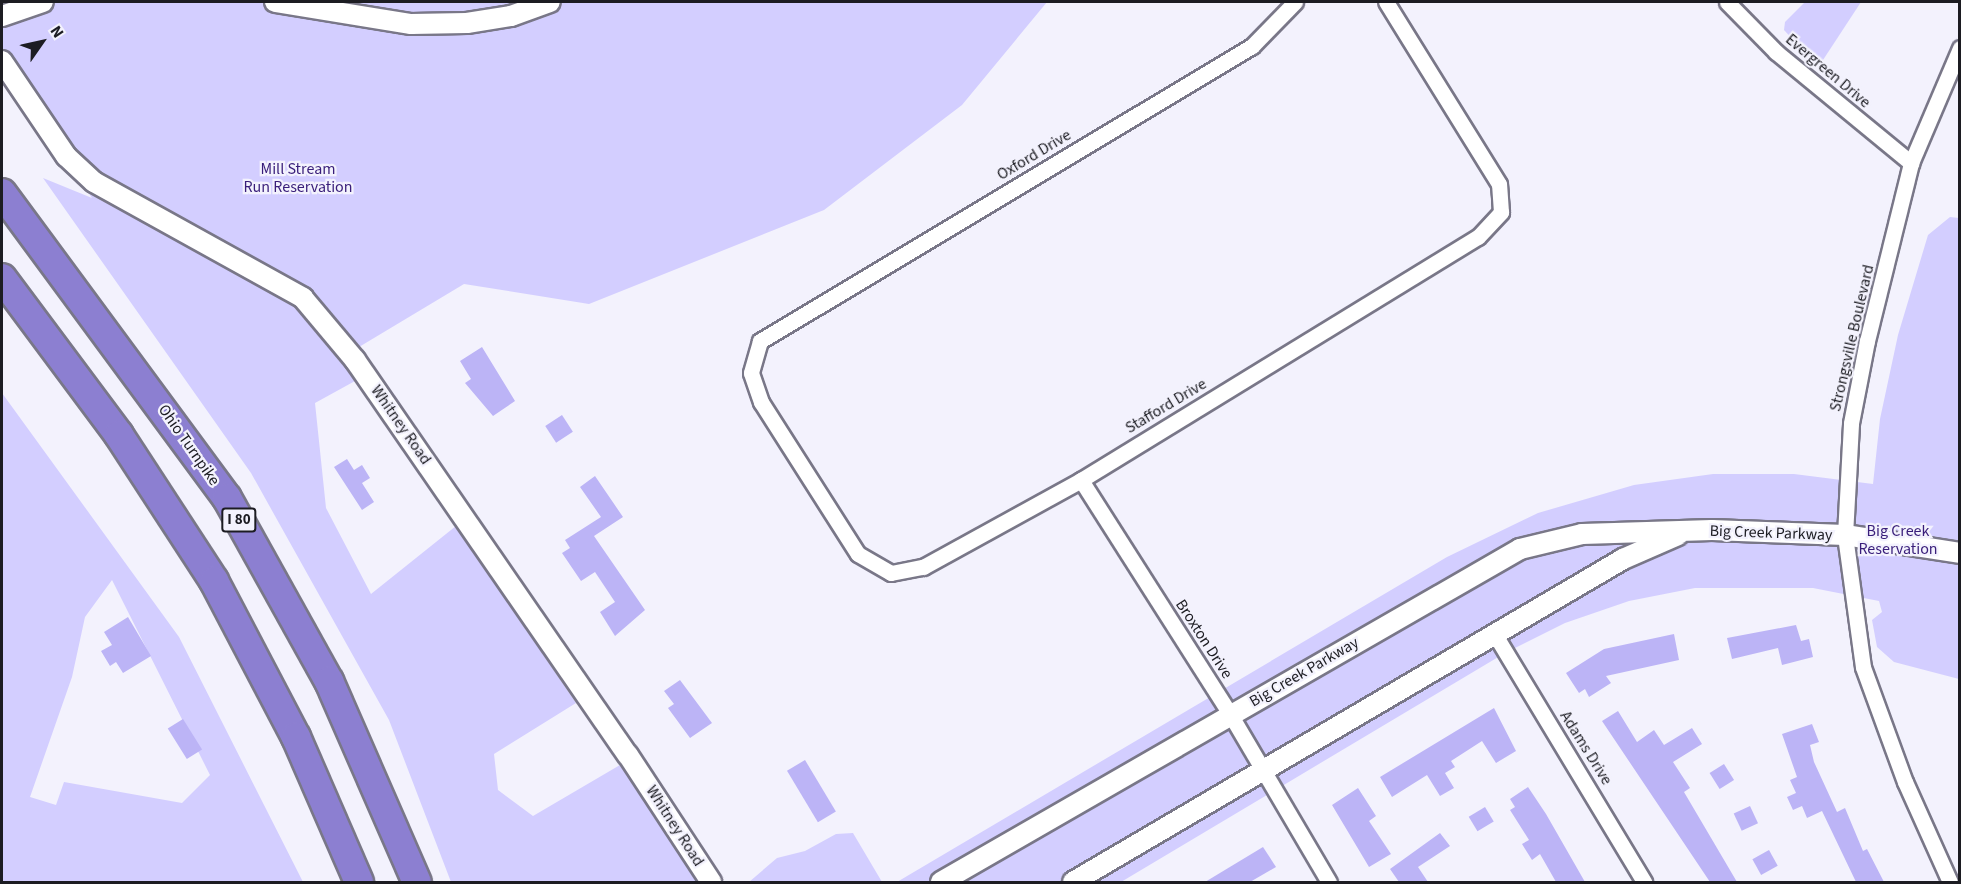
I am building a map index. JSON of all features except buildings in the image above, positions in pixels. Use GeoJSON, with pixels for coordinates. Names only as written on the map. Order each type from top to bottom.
{"type":"FeatureCollection","features":[{"type":"Feature","properties":{"kind":"highway","name":"Ohio Turnpike"},"geometry":{"type":"LineString","coordinates":[[2,193],[227,498],[328,681],[417,882]]}},
{"type":"Feature","properties":{"kind":"highway"},"geometry":{"type":"LineString","coordinates":[[2,278],[119,435],[214,581],[296,736],[359,882]]}},
{"type":"Feature","properties":{"kind":"street"},"geometry":{"type":"LineString","coordinates":[[2,16],[43,2]]}},
{"type":"Feature","properties":{"kind":"street"},"geometry":{"type":"LineString","coordinates":[[275,2],[434,24],[511,16],[550,2]]}},
{"type":"Feature","properties":{"kind":"street","name":"Oxford Drive"},"geometry":{"type":"LineString","coordinates":[[781,328],[1252,46],[1295,2]]}},
{"type":"Feature","properties":{"kind":"street","name":"Stafford Drive"},"geometry":{"type":"LineString","coordinates":[[781,328],[760,341],[752,373],[761,402],[858,554],[891,573],[923,567],[1081,480],[1478,237],[1501,212],[1499,184],[1386,2]]}},
{"type":"Feature","properties":{"kind":"street","name":"Evergreen Drive"},"geometry":{"type":"LineString","coordinates":[[1727,2],[1776,52],[1911,163]]}},
{"type":"Feature","properties":{"kind":"street","name":"Strongsville Boulevard"},"geometry":{"type":"LineString","coordinates":[[1950,882],[1905,782],[1863,667],[1845,535],[1851,423],[1911,163],[1959,48]]}},
{"type":"Feature","properties":{"kind":"street","name":"Whitney Road"},"geometry":{"type":"LineString","coordinates":[[2,61],[66,156],[94,182],[303,298],[356,360],[635,764],[711,882]]}},
{"type":"Feature","properties":{"kind":"street","name":"Broxton Drive"},"geometry":{"type":"LineString","coordinates":[[1081,480],[1230,714],[1329,882]]}},
{"type":"Feature","properties":{"kind":"street","name":"Big Creek Parkway"},"geometry":{"type":"LineString","coordinates":[[1073,882],[1262,767],[1623,559],[1689,531]]}},
{"type":"Feature","properties":{"kind":"street","name":"Big Creek Parkway"},"geometry":{"type":"LineString","coordinates":[[941,882],[1520,549],[1582,534],[1689,531],[1845,535],[1959,553]]}},
{"type":"Feature","properties":{"kind":"street","name":"Adams Drive"},"geometry":{"type":"LineString","coordinates":[[1494,633],[1644,882]]}},
{"type":"Feature","properties":{"kind":"green space","name":"Mill Stream Run Reservation"},"geometry":{"type":"Polygon","coordinates":[[[2,2],[1047,2],[962,105],[824,210],[589,304],[464,284],[339,359],[355,381],[315,403],[326,508],[371,594],[456,526],[576,703],[494,754],[498,790],[533,816],[620,765],[628,777],[638,772],[711,882],[451,882],[389,720],[251,473],[43,178],[92,198],[2,69],[2,2]]]}},
{"type":"Feature","properties":{"kind":"green space"},"geometry":{"type":"Polygon","coordinates":[[[1805,2],[1861,2],[1823,60],[1808,56],[1784,30],[1785,22],[1805,2]]]}},
{"type":"Feature","properties":{"kind":"green space","name":"Big Creek Reservation"},"geometry":{"type":"Polygon","coordinates":[[[1950,217],[1959,218],[1959,679],[1894,662],[1877,647],[1872,620],[1882,612],[1879,601],[1813,588],[1695,588],[1629,601],[1565,623],[1505,653],[1121,882],[897,882],[1447,557],[1538,513],[1634,485],[1713,474],[1794,474],[1873,484],[1880,419],[1898,335],[1928,235],[1950,217]]]}},
{"type":"Feature","properties":{"kind":"green space"},"geometry":{"type":"Polygon","coordinates":[[[2,393],[179,637],[303,882],[2,882],[2,393]],[[112,580],[85,617],[72,677],[30,797],[56,805],[64,782],[182,803],[210,775],[112,580]]]}},
{"type":"Feature","properties":{"kind":"green space"},"geometry":{"type":"Polygon","coordinates":[[[853,833],[882,882],[749,882],[777,858],[805,851],[836,834],[853,833]]]}}]}
